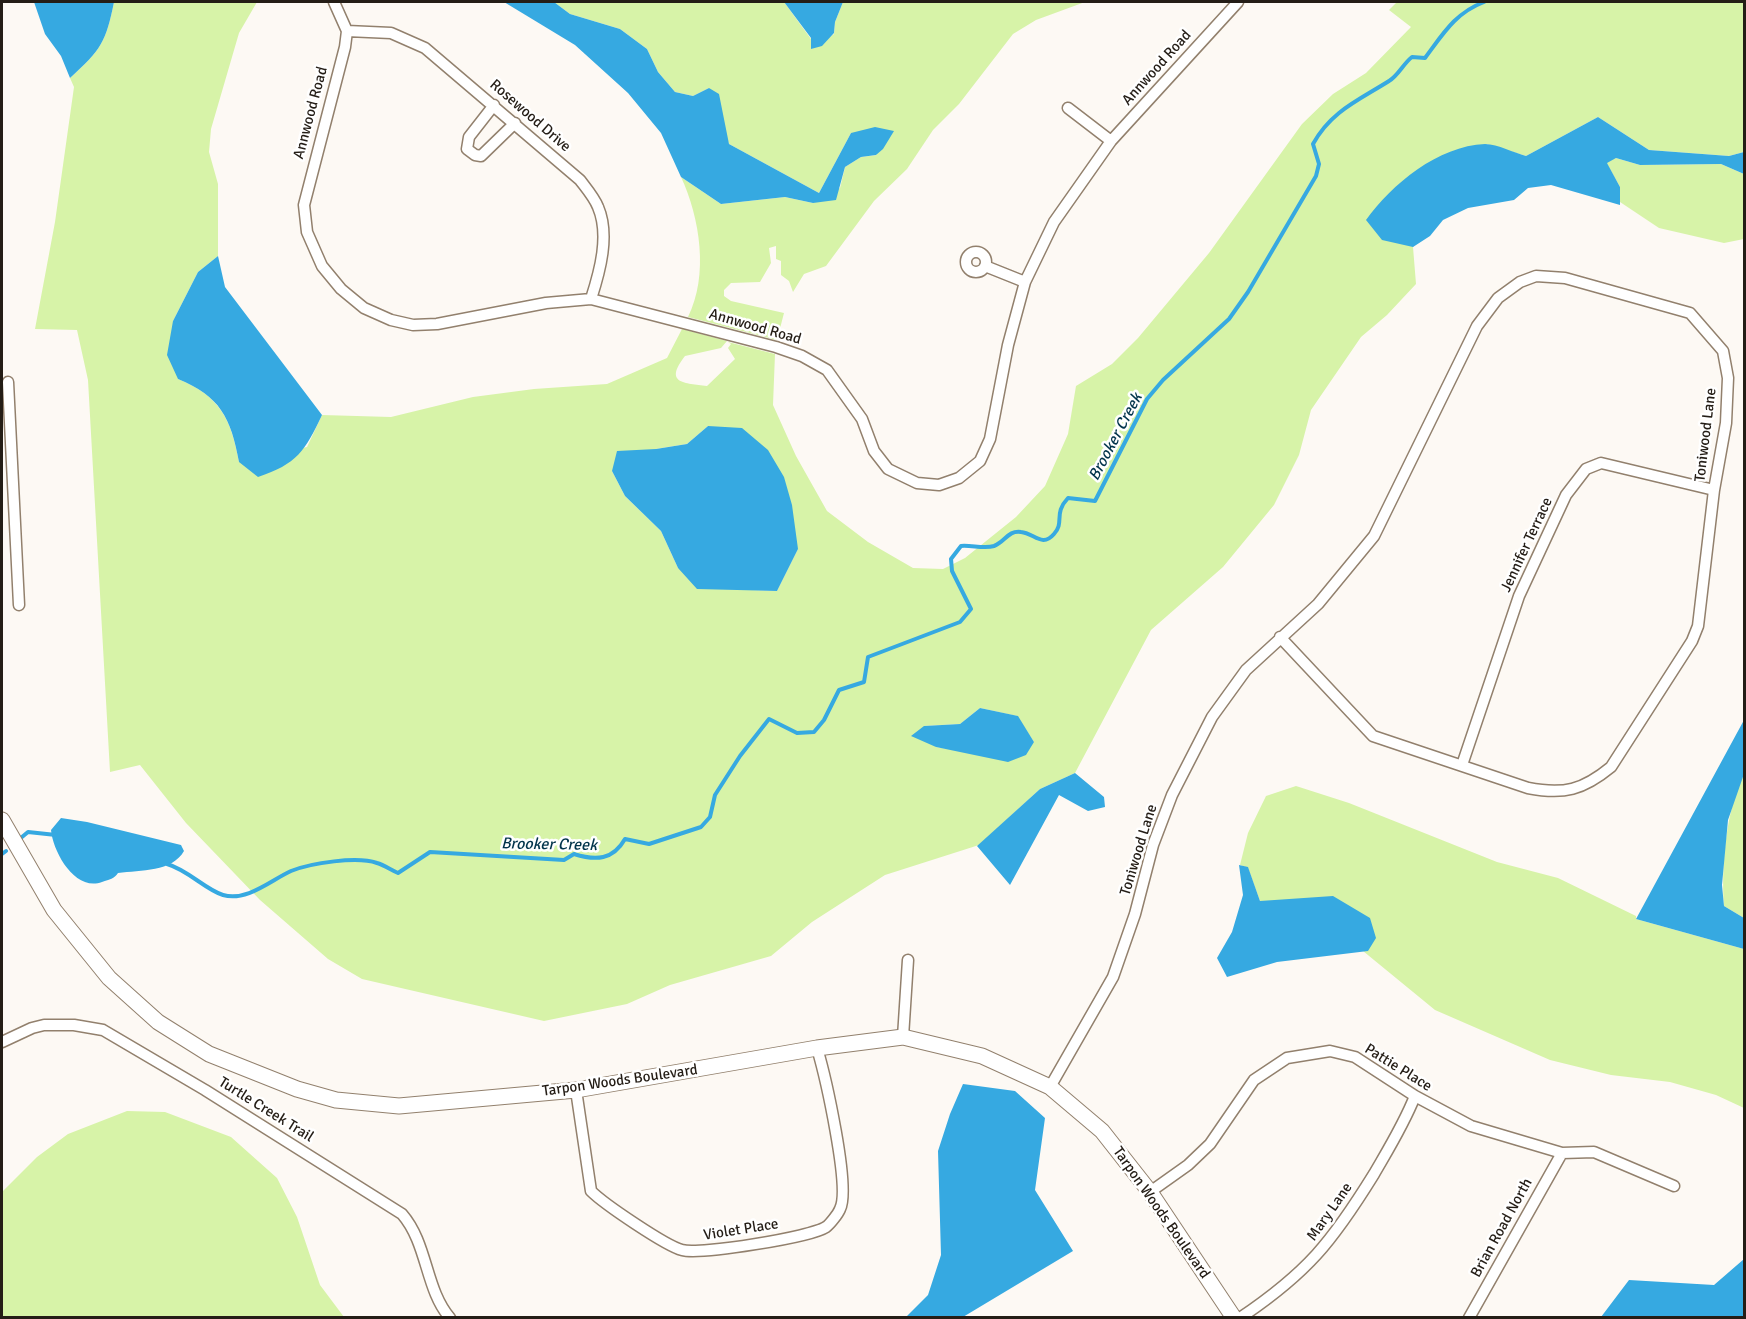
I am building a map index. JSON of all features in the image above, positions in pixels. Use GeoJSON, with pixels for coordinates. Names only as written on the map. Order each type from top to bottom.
{"type":"FeatureCollection","features":[{"type":"Feature","properties":{"kind":"street"},"geometry":{"type":"LineString","coordinates":[[334,2],[346,30]]}},
{"type":"Feature","properties":{"kind":"street","name":"Annwood Road"},"geometry":{"type":"LineString","coordinates":[[346,30],[304,205],[307,232],[322,266],[341,290],[364,308],[391,320],[413,325],[437,324],[546,303],[591,299],[802,356],[827,370],[844,390],[862,419],[874,451],[888,470],[917,483],[939,485],[959,478],[980,462],[987,447],[1008,345],[1025,282],[1054,222],[1111,141],[1238,2]]}},
{"type":"Feature","properties":{"kind":"street","name":"Rosewood Drive"},"geometry":{"type":"LineString","coordinates":[[346,30],[391,33],[411,39],[444,61],[580,180],[598,207],[602,224],[603,251],[591,299]]}},
{"type":"Feature","properties":{"kind":"street"},"geometry":{"type":"LineString","coordinates":[[494,105],[469,136],[467,149],[471,153],[481,156],[515,123]]}},
{"type":"Feature","properties":{"kind":"street"},"geometry":{"type":"LineString","coordinates":[[1068,108],[1111,141]]}},
{"type":"Feature","properties":{"kind":"street"},"geometry":{"type":"LineString","coordinates":[[986,266],[1025,282]]}},
{"type":"Feature","properties":{"kind":"street","name":"Toniwood Lane"},"geometry":{"type":"LineString","coordinates":[[1050,1087],[1113,977],[1135,914],[1153,845],[1172,795],[1212,717],[1246,670],[1280,637],[1318,604],[1374,536],[1477,326],[1498,298],[1520,282],[1536,276],[1565,278],[1690,313],[1723,351],[1728,378],[1726,412],[1698,626],[1692,641],[1611,766],[1593,782],[1574,789],[1551,793],[1528,788],[1373,736],[1280,637]]}},
{"type":"Feature","properties":{"kind":"street"},"geometry":{"type":"LineString","coordinates":[[8,382],[19,605]]}},
{"type":"Feature","properties":{"kind":"street","name":"Jennifer Terrace"},"geometry":{"type":"LineString","coordinates":[[1462,765],[1519,596],[1566,495],[1586,469],[1601,463],[1714,490]]}},
{"type":"Feature","properties":{"kind":"street"},"geometry":{"type":"LineString","coordinates":[[2,501],[14,500]]}},
{"type":"Feature","properties":{"kind":"street","name":"Tarpon Woods Boulevard"},"geometry":{"type":"LineString","coordinates":[[2,820],[54,910],[109,978],[158,1022],[209,1054],[297,1089],[336,1100],[399,1106],[576,1090],[817,1048],[903,1037],[982,1056],[1050,1087],[1102,1131],[1150,1192],[1234,1317]]}},
{"type":"Feature","properties":{"kind":"street"},"geometry":{"type":"LineString","coordinates":[[903,1037],[908,960]]}},
{"type":"Feature","properties":{"kind":"street","name":"Turtle Creek Trail"},"geometry":{"type":"LineString","coordinates":[[2,1042],[44,1025],[91,1027],[113,1035],[205,1090],[402,1214],[415,1232],[442,1307],[450,1317]]}},
{"type":"Feature","properties":{"kind":"street","name":"Violet Place"},"geometry":{"type":"LineString","coordinates":[[576,1090],[591,1191],[603,1203],[681,1250],[699,1252],[804,1235],[826,1227],[841,1209],[843,1190],[826,1080],[817,1048]]}},
{"type":"Feature","properties":{"kind":"street","name":"Pattie Place"},"geometry":{"type":"LineString","coordinates":[[1150,1192],[1188,1166],[1210,1144],[1254,1080],[1287,1058],[1330,1051],[1354,1057],[1415,1096],[1471,1126],[1562,1152],[1594,1152],[1674,1186]]}},
{"type":"Feature","properties":{"kind":"street","name":"Mary Lane"},"geometry":{"type":"LineString","coordinates":[[1240,1317],[1275,1294],[1306,1268],[1335,1236],[1405,1122],[1415,1096]]}},
{"type":"Feature","properties":{"kind":"street","name":"Brian Road North"},"geometry":{"type":"LineString","coordinates":[[1469,1317],[1562,1152]]}},
{"type":"Feature","properties":{"kind":"green space"},"geometry":{"type":"Polygon","coordinates":[[[114,2],[257,2],[239,33],[211,129],[209,152],[218,184],[218,256],[198,272],[173,321],[178,379],[214,401],[232,433],[239,462],[307,447],[322,415],[391,417],[473,397],[534,389],[607,384],[667,358],[682,329],[727,341],[721,348],[685,356],[676,372],[676,377],[685,383],[707,386],[735,359],[728,348],[731,344],[728,342],[775,354],[773,405],[796,456],[827,511],[868,542],[913,568],[943,569],[965,558],[1016,517],[1045,486],[1068,434],[1076,386],[1112,364],[1138,338],[1209,253],[1302,124],[1333,94],[1366,73],[1411,27],[1389,10],[1397,2],[1744,2],[1744,152],[1729,156],[1649,150],[1598,117],[1526,156],[1487,144],[1413,247],[1416,284],[1387,315],[1361,337],[1311,410],[1299,455],[1274,505],[1223,567],[1151,630],[1075,773],[1040,789],[979,845],[885,875],[812,922],[771,956],[670,985],[627,1004],[544,1021],[362,979],[328,959],[260,900],[186,823],[140,765],[110,772],[88,380],[77,330],[35,329],[55,222],[74,87],[70,78],[89,60],[101,44],[114,2]],[[708,426],[687,444],[656,449],[612,471],[625,496],[661,531],[678,568],[726,589],[777,591],[798,549],[708,426]],[[980,708],[960,724],[924,726],[936,747],[968,752],[1034,742],[1017,716],[980,708]]]}},
{"type":"Feature","properties":{"kind":"green space"},"geometry":{"type":"Polygon","coordinates":[[[554,2],[784,2],[811,39],[811,49],[834,34],[835,22],[843,2],[1085,2],[1036,20],[1013,34],[959,104],[933,130],[907,169],[874,201],[826,266],[804,274],[793,292],[789,281],[781,275],[781,261],[776,259],[776,246],[769,248],[771,263],[760,282],[731,283],[724,290],[724,296],[731,301],[784,313],[777,340],[688,317],[695,301],[700,247],[693,210],[681,177],[721,204],[785,197],[813,203],[840,188],[845,167],[861,157],[877,155],[851,133],[819,193],[729,144],[709,88],[693,96],[675,92],[658,72],[647,49],[620,29],[570,14],[554,2]]]}},
{"type":"Feature","properties":{"kind":"green space"},"geometry":{"type":"Polygon","coordinates":[[[1616,158],[1640,165],[1721,164],[1744,174],[1744,239],[1724,243],[1659,228],[1620,202],[1620,187],[1606,162],[1616,158]]]}},
{"type":"Feature","properties":{"kind":"green space"},"geometry":{"type":"Polygon","coordinates":[[[1744,774],[1744,918],[1724,906],[1723,891],[1724,856],[1729,821],[1744,774]]]}},
{"type":"Feature","properties":{"kind":"green space"},"geometry":{"type":"Polygon","coordinates":[[[1296,786],[1349,803],[1497,862],[1558,878],[1636,916],[1636,919],[1744,949],[1744,1108],[1716,1095],[1670,1082],[1611,1075],[1550,1060],[1435,1010],[1363,951],[1368,951],[1260,901],[1248,868],[1240,865],[1248,833],[1266,796],[1296,786]]]}},
{"type":"Feature","properties":{"kind":"green space"},"geometry":{"type":"Polygon","coordinates":[[[127,1111],[165,1112],[231,1137],[277,1178],[297,1217],[320,1285],[344,1317],[2,1317],[2,1192],[37,1157],[68,1134],[127,1111]]]}},
{"type":"Feature","properties":{"kind":"water"},"geometry":{"type":"Polygon","coordinates":[[[34,2],[114,2],[101,44],[89,60],[70,78],[61,56],[45,34],[34,2]]]}},
{"type":"Feature","properties":{"kind":"water"},"geometry":{"type":"Polygon","coordinates":[[[504,2],[554,2],[570,14],[620,29],[647,49],[658,72],[675,92],[693,96],[709,88],[719,94],[729,144],[819,193],[851,133],[875,127],[894,131],[883,149],[876,155],[861,157],[845,167],[836,200],[813,203],[785,197],[721,204],[681,177],[661,133],[628,93],[575,45],[504,2]]]}},
{"type":"Feature","properties":{"kind":"water"},"geometry":{"type":"Polygon","coordinates":[[[784,2],[843,2],[835,22],[834,33],[822,46],[811,49],[811,38],[784,2]]]}},
{"type":"Feature","properties":{"kind":"water"},"geometry":{"type":"Polygon","coordinates":[[[1598,117],[1649,150],[1729,156],[1744,152],[1744,174],[1721,164],[1640,165],[1616,158],[1607,163],[1620,187],[1620,205],[1551,185],[1528,188],[1514,200],[1468,208],[1443,220],[1430,236],[1413,247],[1382,240],[1366,220],[1389,193],[1434,159],[1467,146],[1485,144],[1526,156],[1598,117]]]}},
{"type":"Feature","properties":{"kind":"water"},"geometry":{"type":"Polygon","coordinates":[[[218,256],[225,287],[322,415],[305,447],[298,455],[282,467],[258,477],[239,462],[232,433],[221,410],[204,393],[178,379],[167,355],[173,321],[198,272],[218,256]]]}},
{"type":"Feature","properties":{"kind":"water"},"geometry":{"type":"Polygon","coordinates":[[[708,426],[742,428],[768,450],[784,477],[792,505],[798,549],[777,591],[697,589],[678,568],[661,531],[625,496],[612,471],[617,451],[656,449],[687,444],[708,426]]]}},
{"type":"Feature","properties":{"kind":"water"},"geometry":{"type":"Polygon","coordinates":[[[980,708],[1018,716],[1034,742],[1026,755],[1008,762],[936,747],[911,736],[924,726],[960,724],[980,708]]]}},
{"type":"Feature","properties":{"kind":"water"},"geometry":{"type":"Polygon","coordinates":[[[1744,720],[1744,774],[1728,820],[1722,885],[1724,906],[1744,918],[1744,949],[1636,919],[1744,720]]]}},
{"type":"Feature","properties":{"kind":"water"},"geometry":{"type":"Polygon","coordinates":[[[1075,773],[1104,797],[1105,807],[1088,811],[1059,795],[1010,885],[977,846],[1040,789],[1075,773]]]}},
{"type":"Feature","properties":{"kind":"water"},"geometry":{"type":"Polygon","coordinates":[[[61,818],[87,822],[181,845],[184,851],[179,858],[164,866],[118,873],[113,878],[92,884],[75,876],[67,868],[56,849],[51,830],[61,818]]]}},
{"type":"Feature","properties":{"kind":"water"},"geometry":{"type":"Polygon","coordinates":[[[1239,865],[1248,867],[1260,901],[1333,896],[1370,918],[1376,938],[1368,951],[1277,962],[1227,977],[1217,958],[1232,932],[1243,895],[1239,865]]]}},
{"type":"Feature","properties":{"kind":"water"},"geometry":{"type":"Polygon","coordinates":[[[963,1084],[1015,1091],[1045,1118],[1035,1190],[1073,1251],[963,1317],[906,1317],[928,1295],[941,1255],[938,1151],[963,1084]]]}},
{"type":"Feature","properties":{"kind":"water"},"geometry":{"type":"Polygon","coordinates":[[[1744,1259],[1744,1317],[1601,1317],[1629,1280],[1714,1285],[1744,1259]]]}},
{"type":"Feature","properties":{"kind":"waterway","name":"Brooker Creek"},"geometry":{"type":"LineString","coordinates":[[167,864],[210,889],[232,896],[250,893],[291,871],[322,863],[346,860],[368,861],[398,873],[430,852],[564,860],[574,854],[597,858],[615,851],[625,839],[649,844],[701,827],[710,817],[715,795],[740,756],[769,719],[797,733],[814,732],[824,720],[839,690],[864,682],[868,657],[960,622],[971,609],[952,571],[951,559],[961,546],[994,546],[1010,534],[1017,532],[1046,540],[1057,530],[1061,509],[1068,498],[1095,501],[1147,399],[1163,380],[1229,319],[1248,292],[1316,176],[1319,164],[1313,144],[1320,133],[1346,107],[1392,79],[1412,57],[1425,58],[1457,18],[1484,2]]}},
{"type":"Feature","properties":{"kind":"waterway","name":"Brooker Creek"},"geometry":{"type":"LineString","coordinates":[[22,837],[28,832],[56,835]]}},
{"type":"Feature","properties":{"kind":"waterway","name":"Brooker Creek"},"geometry":{"type":"LineString","coordinates":[[2,854],[6,851]]}}]}
